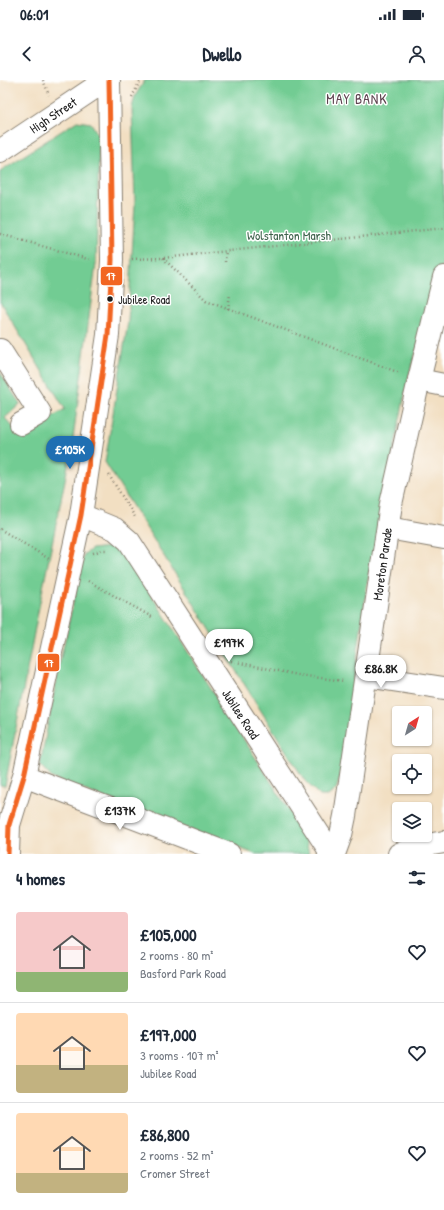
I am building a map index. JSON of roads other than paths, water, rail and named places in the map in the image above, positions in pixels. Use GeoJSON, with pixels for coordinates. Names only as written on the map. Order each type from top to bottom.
{"type":"FeatureCollection","features":[{"type":"Feature","properties":{"kind":"main road","name":"High Street"},"geometry":{"type":"LineString","coordinates":[[0,151],[108,80]]}},
{"type":"Feature","properties":{"kind":"main road"},"geometry":{"type":"LineString","coordinates":[[8,854],[9,825],[24,776],[80,515],[108,335],[112,260],[108,80]]}},
{"type":"Feature","properties":{"kind":"main road","name":"Moreton Parade"},"geometry":{"type":"LineString","coordinates":[[334,854],[341,835],[345,816],[390,515],[419,380],[444,277]]}},
{"type":"Feature","properties":{"kind":"main road"},"geometry":{"type":"LineString","coordinates":[[0,350],[40,413],[21,424]]}},
{"type":"Feature","properties":{"kind":"main road"},"geometry":{"type":"LineString","coordinates":[[419,380],[444,385]]}},
{"type":"Feature","properties":{"kind":"main road","name":"Jubilee Road"},"geometry":{"type":"LineString","coordinates":[[80,515],[115,529],[133,546],[328,848],[329,854]]}},
{"type":"Feature","properties":{"kind":"main road"},"geometry":{"type":"LineString","coordinates":[[390,515],[444,538]]}},
{"type":"Feature","properties":{"kind":"main road"},"geometry":{"type":"LineString","coordinates":[[366,676],[444,688]]}},
{"type":"Feature","properties":{"kind":"main road"},"geometry":{"type":"LineString","coordinates":[[24,776],[229,854]]}},
{"type":"Feature","properties":{"kind":"main road"},"geometry":{"type":"LineString","coordinates":[[399,854],[416,847],[444,842]]}},
{"type":"Feature","properties":{"kind":"place","name":"Jubilee Road"},"geometry":{"type":"Point","coordinates":[110,299]}},
{"type":"Feature","properties":{"kind":"district","name":"MAY BANK"},"geometry":{"type":"Point","coordinates":[357,98]}},
{"type":"Feature","properties":{"kind":"park label","name":"Wolstanton Marsh"},"geometry":{"type":"Point","coordinates":[289,235]}}]}
